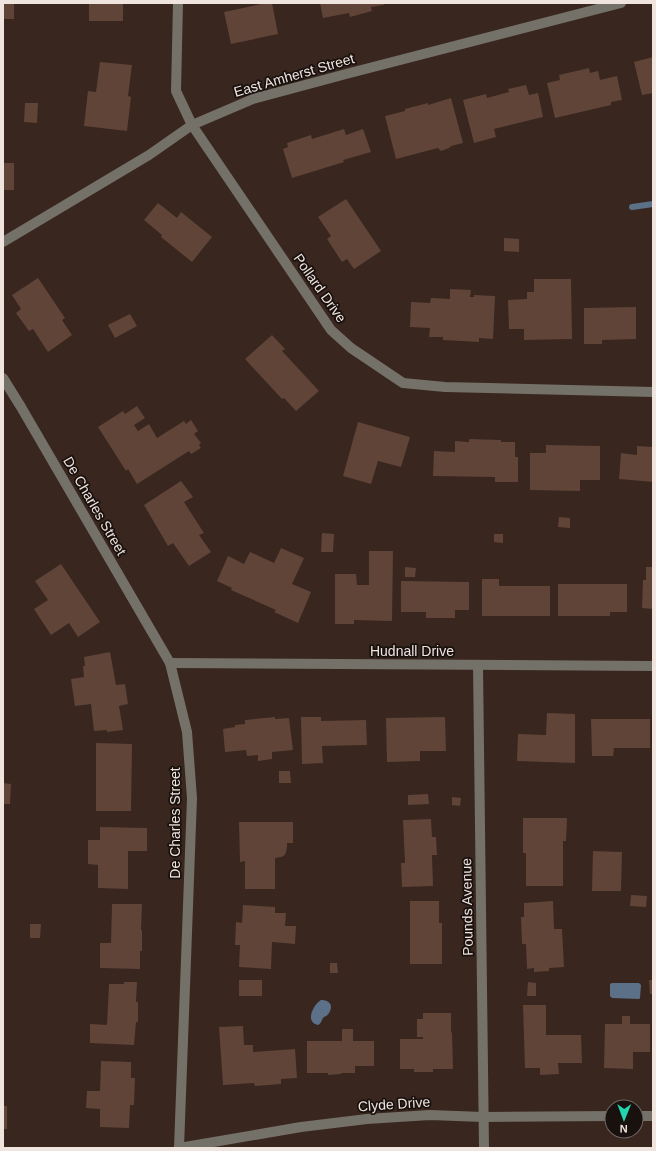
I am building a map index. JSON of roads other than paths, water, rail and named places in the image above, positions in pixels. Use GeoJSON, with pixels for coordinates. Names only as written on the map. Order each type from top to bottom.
{"type":"FeatureCollection","features":[{"type":"Feature","properties":{"kind":"street","name":"Pollard Drive"},"geometry":{"type":"LineString","coordinates":[[178,3],[176,91],[192,125],[331,330],[351,348],[403,383],[445,387],[653,392]]}},
{"type":"Feature","properties":{"kind":"street","name":"East Amherst Street"},"geometry":{"type":"LineString","coordinates":[[3,242],[149,155],[192,125],[252,99],[620,3]]}},
{"type":"Feature","properties":{"kind":"street","name":"De Charles Street"},"geometry":{"type":"LineString","coordinates":[[3,378],[170,663],[187,732],[192,798],[179,1148]]}},
{"type":"Feature","properties":{"kind":"street","name":"Hudnall Drive"},"geometry":{"type":"LineString","coordinates":[[170,663],[653,666]]}},
{"type":"Feature","properties":{"kind":"street","name":"Pounds Avenue"},"geometry":{"type":"LineString","coordinates":[[478,666],[484,1148]]}},
{"type":"Feature","properties":{"kind":"street","name":"Clyde Drive"},"geometry":{"type":"LineString","coordinates":[[179,1148],[301,1127],[367,1118],[430,1115],[483,1117],[604,1116]]}},
{"type":"Feature","properties":{"kind":"water"},"geometry":{"type":"Polygon","coordinates":[[[639,983],[641,985],[640,998],[612,998],[610,996],[610,984],[639,983]]]}},
{"type":"Feature","properties":{"kind":"water"},"geometry":{"type":"Polygon","coordinates":[[[321,1000],[328,1002],[331,1005],[331,1008],[329,1014],[324,1017],[318,1025],[314,1023],[311,1017],[313,1009],[321,1000]]]}},
{"type":"Feature","properties":{"kind":"waterway"},"geometry":{"type":"LineString","coordinates":[[632,207],[653,204]]}}]}
